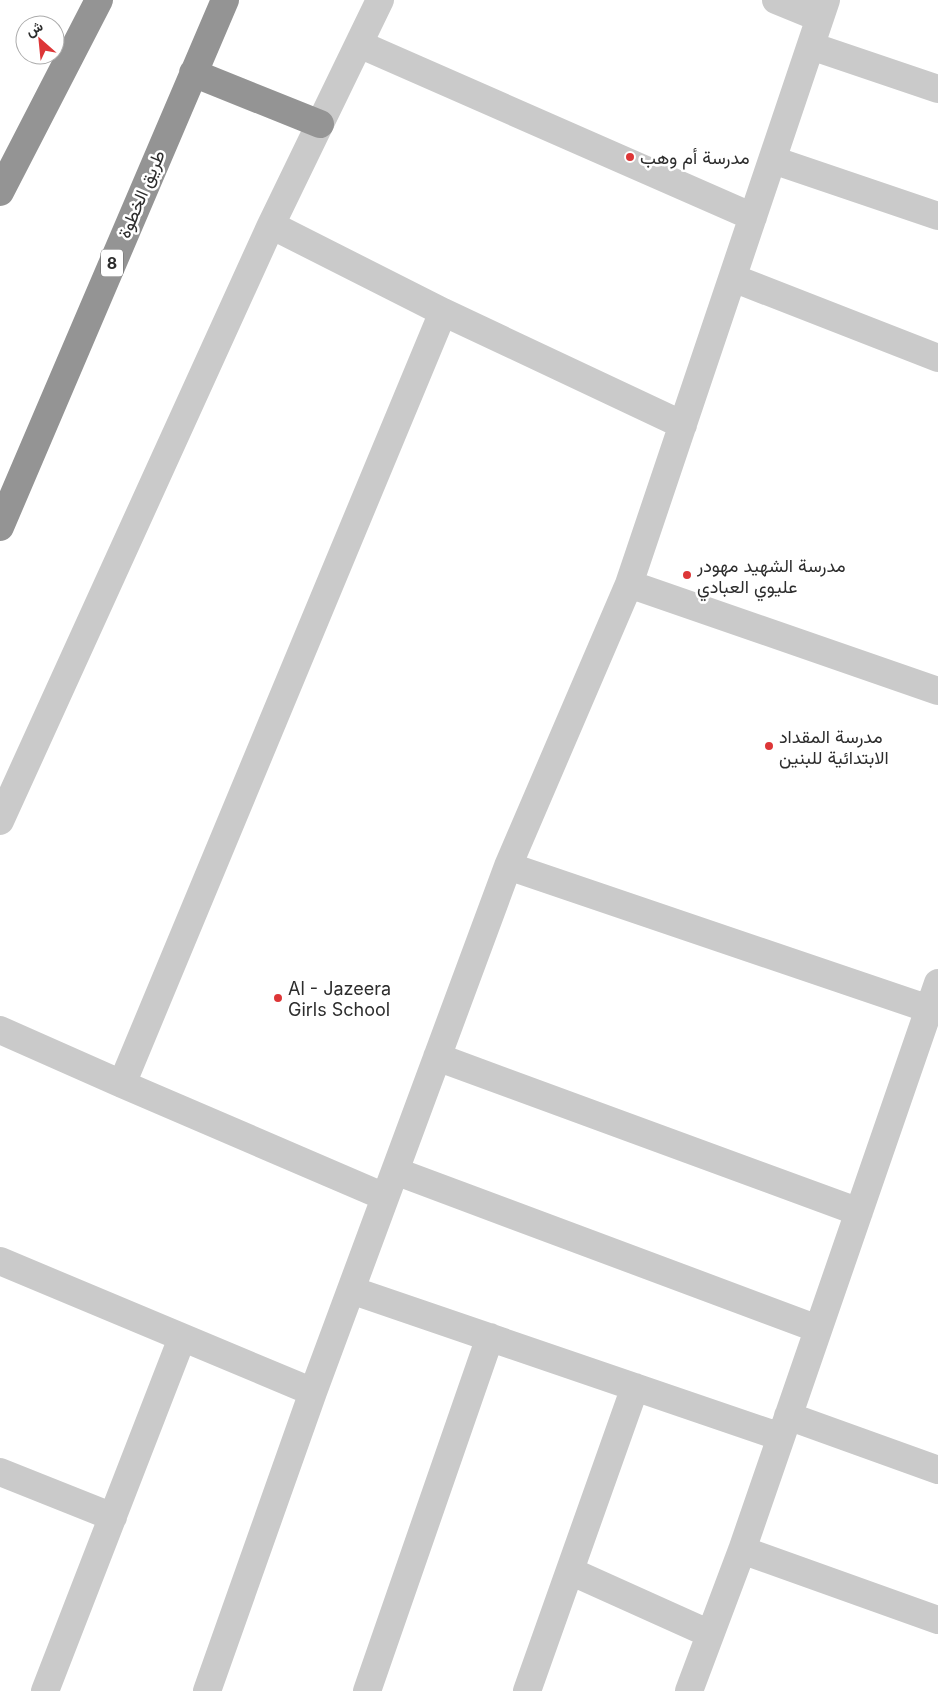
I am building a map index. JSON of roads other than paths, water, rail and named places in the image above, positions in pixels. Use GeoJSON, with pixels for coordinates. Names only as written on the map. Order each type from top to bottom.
{"type":"FeatureCollection","features":[{"type":"Feature","properties":{"kind":"highway"},"geometry":{"type":"LineString","coordinates":[[0,192],[99,0]]}},
{"type":"Feature","properties":{"kind":"highway","name":"طريق الخطوة"},"geometry":{"type":"LineString","coordinates":[[0,526],[225,0]]}},
{"type":"Feature","properties":{"kind":"highway"},"geometry":{"type":"LineString","coordinates":[[193,74],[320,124]]}},
{"type":"Feature","properties":{"kind":"street"},"geometry":{"type":"LineString","coordinates":[[0,821],[271,225],[380,0]]}},
{"type":"Feature","properties":{"kind":"street"},"geometry":{"type":"LineString","coordinates":[[207,1691],[313,1392],[508,866],[629,584],[773,160],[823,9],[776,0]]}},
{"type":"Feature","properties":{"kind":"street"},"geometry":{"type":"LineString","coordinates":[[359,44],[753,217]]}},
{"type":"Feature","properties":{"kind":"street"},"geometry":{"type":"LineString","coordinates":[[811,46],[938,89]]}},
{"type":"Feature","properties":{"kind":"street"},"geometry":{"type":"LineString","coordinates":[[773,160],[938,216]]}},
{"type":"Feature","properties":{"kind":"street"},"geometry":{"type":"LineString","coordinates":[[271,225],[442,312],[683,425]]}},
{"type":"Feature","properties":{"kind":"street"},"geometry":{"type":"LineString","coordinates":[[733,278],[938,358]]}},
{"type":"Feature","properties":{"kind":"street"},"geometry":{"type":"LineString","coordinates":[[122,1084],[442,312]]}},
{"type":"Feature","properties":{"kind":"street"},"geometry":{"type":"LineString","coordinates":[[629,584],[938,691]]}},
{"type":"Feature","properties":{"kind":"street"},"geometry":{"type":"LineString","coordinates":[[508,866],[933,1011]]}},
{"type":"Feature","properties":{"kind":"street"},"geometry":{"type":"LineString","coordinates":[[689,1691],[742,1550],[859,1212],[933,1011],[938,983]]}},
{"type":"Feature","properties":{"kind":"street"},"geometry":{"type":"LineString","coordinates":[[0,1030],[385,1197]]}},
{"type":"Feature","properties":{"kind":"street"},"geometry":{"type":"LineString","coordinates":[[437,1057],[859,1212]]}},
{"type":"Feature","properties":{"kind":"street"},"geometry":{"type":"LineString","coordinates":[[395,1171],[818,1329]]}},
{"type":"Feature","properties":{"kind":"street"},"geometry":{"type":"LineString","coordinates":[[0,1261],[313,1392]]}},
{"type":"Feature","properties":{"kind":"street"},"geometry":{"type":"LineString","coordinates":[[351,1290],[635,1387],[938,1470]]}},
{"type":"Feature","properties":{"kind":"street"},"geometry":{"type":"LineString","coordinates":[[45,1691],[182,1338]]}},
{"type":"Feature","properties":{"kind":"street"},"geometry":{"type":"LineString","coordinates":[[367,1691],[490,1338]]}},
{"type":"Feature","properties":{"kind":"street"},"geometry":{"type":"LineString","coordinates":[[527,1691],[635,1387]]}},
{"type":"Feature","properties":{"kind":"street"},"geometry":{"type":"LineString","coordinates":[[0,1472],[113,1517]]}},
{"type":"Feature","properties":{"kind":"street"},"geometry":{"type":"LineString","coordinates":[[742,1550],[938,1620]]}},
{"type":"Feature","properties":{"kind":"street"},"geometry":{"type":"LineString","coordinates":[[570,1571],[710,1634]]}},
{"type":"Feature","properties":{"kind":"place","name":"مدرسة أم وهب"},"geometry":{"type":"Point","coordinates":[630,157]}},
{"type":"Feature","properties":{"kind":"place","name":"مدرسة الشهيد مهودر عليوي العبادي"},"geometry":{"type":"Point","coordinates":[687,575]}},
{"type":"Feature","properties":{"kind":"place","name":"مدرسة المقداد الابتدائية للبنين"},"geometry":{"type":"Point","coordinates":[769,746]}},
{"type":"Feature","properties":{"kind":"place","name":"Al - Jazeera Girls School"},"geometry":{"type":"Point","coordinates":[278,998]}}]}
